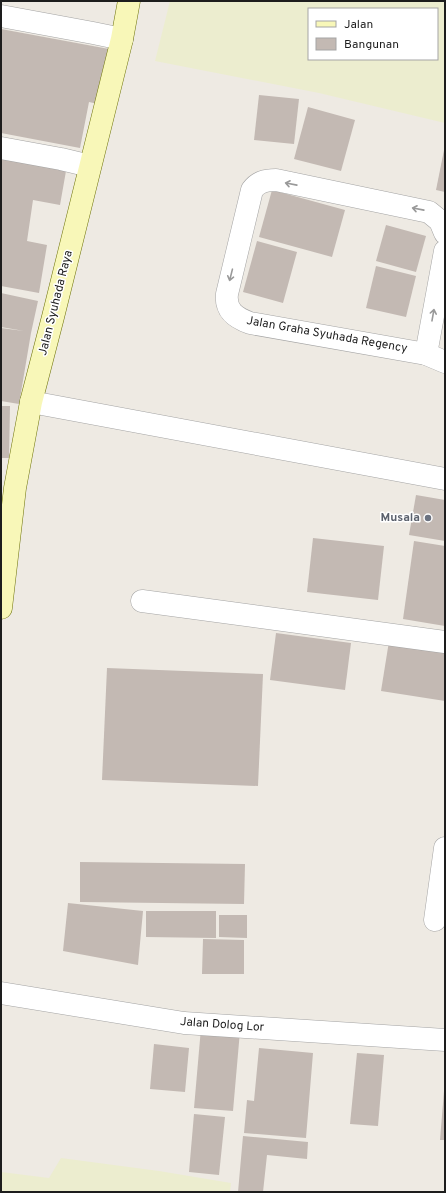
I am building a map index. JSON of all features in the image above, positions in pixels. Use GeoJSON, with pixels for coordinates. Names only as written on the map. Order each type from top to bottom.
{"type":"FeatureCollection","features":[{"type":"Feature","properties":{"kind":"street","name":"Jalan Syuhada Raya"},"geometry":{"type":"LineString","coordinates":[[1,608],[8,488],[54,317],[122,39],[129,1]]}},
{"type":"Feature","properties":{"kind":"street"},"geometry":{"type":"LineString","coordinates":[[1,16],[122,39]]}},
{"type":"Feature","properties":{"kind":"street"},"geometry":{"type":"LineString","coordinates":[[1,148],[62,159],[90,166]]}},
{"type":"Feature","properties":{"kind":"street","name":"Jalan Graha Syuhada Regency"},"geometry":{"type":"LineString","coordinates":[[445,233],[440,220],[429,212],[268,180],[256,185],[252,190],[226,294],[226,301],[228,308],[234,315],[240,320],[250,323],[436,358],[445,251]]}},
{"type":"Feature","properties":{"kind":"street"},"geometry":{"type":"LineString","coordinates":[[31,402],[445,479]]}},
{"type":"Feature","properties":{"kind":"street"},"geometry":{"type":"LineString","coordinates":[[142,602],[445,642]]}},
{"type":"Feature","properties":{"kind":"street"},"geometry":{"type":"LineString","coordinates":[[435,920],[445,848]]}},
{"type":"Feature","properties":{"kind":"street","name":"Jalan Dolog Lor"},"geometry":{"type":"LineString","coordinates":[[1,993],[184,1023],[445,1040]]}},
{"type":"Feature","properties":{"kind":"green space"},"geometry":{"type":"Polygon","coordinates":[[[170,1],[445,1],[445,123],[319,93],[155,61],[170,1]]]}},
{"type":"Feature","properties":{"kind":"green space"},"geometry":{"type":"Polygon","coordinates":[[[61,1158],[159,1171],[231,1183],[230,1192],[1,1192],[1,1172],[49,1178],[61,1158]]]}},
{"type":"Feature","properties":{"kind":"building"},"geometry":{"type":"Polygon","coordinates":[[[1,29],[109,49],[98,104],[89,102],[80,148],[1,133],[1,29]]]}},
{"type":"Feature","properties":{"kind":"building"},"geometry":{"type":"Polygon","coordinates":[[[259,95],[299,99],[294,144],[254,140],[259,95]]]}},
{"type":"Feature","properties":{"kind":"building"},"geometry":{"type":"Polygon","coordinates":[[[308,107],[355,120],[341,171],[294,159],[308,107]]]}},
{"type":"Feature","properties":{"kind":"building"},"geometry":{"type":"Polygon","coordinates":[[[445,150],[445,192],[436,190],[445,150]]]}},
{"type":"Feature","properties":{"kind":"building"},"geometry":{"type":"Polygon","coordinates":[[[1,159],[66,171],[60,205],[33,200],[27,241],[47,245],[39,293],[1,286],[1,159]]]}},
{"type":"Feature","properties":{"kind":"building"},"geometry":{"type":"Polygon","coordinates":[[[272,190],[345,210],[332,257],[259,237],[272,190]]]}},
{"type":"Feature","properties":{"kind":"building"},"geometry":{"type":"Polygon","coordinates":[[[386,225],[426,236],[416,272],[376,261],[386,225]]]}},
{"type":"Feature","properties":{"kind":"building"},"geometry":{"type":"Polygon","coordinates":[[[257,241],[297,252],[283,303],[243,292],[257,241]]]}},
{"type":"Feature","properties":{"kind":"building"},"geometry":{"type":"Polygon","coordinates":[[[376,266],[416,276],[406,317],[366,308],[376,266]]]}},
{"type":"Feature","properties":{"kind":"building"},"geometry":{"type":"Polygon","coordinates":[[[1,293],[38,301],[19,404],[1,401],[1,328],[24,331],[1,327],[1,293]]]}},
{"type":"Feature","properties":{"kind":"building"},"geometry":{"type":"Polygon","coordinates":[[[1,406],[10,406],[9,458],[1,458],[1,406]]]}},
{"type":"Feature","properties":{"kind":"building","name":"Musala"},"geometry":{"type":"Polygon","coordinates":[[[416,495],[445,500],[445,541],[409,535],[416,495]]]}},
{"type":"Feature","properties":{"kind":"building"},"geometry":{"type":"Polygon","coordinates":[[[313,538],[384,546],[378,600],[307,592],[313,538]]]}},
{"type":"Feature","properties":{"kind":"building"},"geometry":{"type":"Polygon","coordinates":[[[414,541],[445,546],[445,626],[403,619],[414,541]]]}},
{"type":"Feature","properties":{"kind":"building"},"geometry":{"type":"Polygon","coordinates":[[[276,633],[351,643],[345,690],[270,680],[276,633]]]}},
{"type":"Feature","properties":{"kind":"building"},"geometry":{"type":"Polygon","coordinates":[[[390,635],[445,644],[445,701],[381,691],[390,635]]]}},
{"type":"Feature","properties":{"kind":"building"},"geometry":{"type":"Polygon","coordinates":[[[107,668],[263,674],[258,786],[102,780],[107,668]]]}},
{"type":"Feature","properties":{"kind":"building"},"geometry":{"type":"Polygon","coordinates":[[[80,862],[245,864],[244,904],[80,902],[80,862]]]}},
{"type":"Feature","properties":{"kind":"building"},"geometry":{"type":"Polygon","coordinates":[[[68,903],[143,911],[138,965],[63,951],[68,903]]]}},
{"type":"Feature","properties":{"kind":"building"},"geometry":{"type":"Polygon","coordinates":[[[146,911],[216,911],[216,938],[146,937],[146,911]]]}},
{"type":"Feature","properties":{"kind":"building"},"geometry":{"type":"Polygon","coordinates":[[[219,915],[247,915],[247,938],[219,937],[219,915]]]}},
{"type":"Feature","properties":{"kind":"building"},"geometry":{"type":"Polygon","coordinates":[[[203,939],[244,940],[244,974],[202,974],[203,939]]]}},
{"type":"Feature","properties":{"kind":"building"},"geometry":{"type":"Polygon","coordinates":[[[201,1028],[240,1031],[233,1111],[194,1108],[201,1028]]]}},
{"type":"Feature","properties":{"kind":"building"},"geometry":{"type":"Polygon","coordinates":[[[154,1044],[189,1048],[185,1092],[150,1089],[154,1044]]]}},
{"type":"Feature","properties":{"kind":"building"},"geometry":{"type":"Polygon","coordinates":[[[259,1048],[313,1053],[306,1138],[244,1133],[247,1100],[254,1101],[259,1048]]]}},
{"type":"Feature","properties":{"kind":"building"},"geometry":{"type":"Polygon","coordinates":[[[357,1053],[384,1055],[378,1126],[350,1124],[357,1053]]]}},
{"type":"Feature","properties":{"kind":"building"},"geometry":{"type":"Polygon","coordinates":[[[444,1091],[445,1140],[440,1140],[444,1091]]]}},
{"type":"Feature","properties":{"kind":"building"},"geometry":{"type":"Polygon","coordinates":[[[194,1114],[225,1117],[219,1175],[189,1172],[194,1114]]]}},
{"type":"Feature","properties":{"kind":"building"},"geometry":{"type":"Polygon","coordinates":[[[243,1136],[308,1142],[307,1159],[267,1155],[263,1192],[238,1192],[243,1136]]]}},
{"type":"Feature","properties":{"kind":"place","name":"Musala"},"geometry":{"type":"Point","coordinates":[428,518]}}]}
